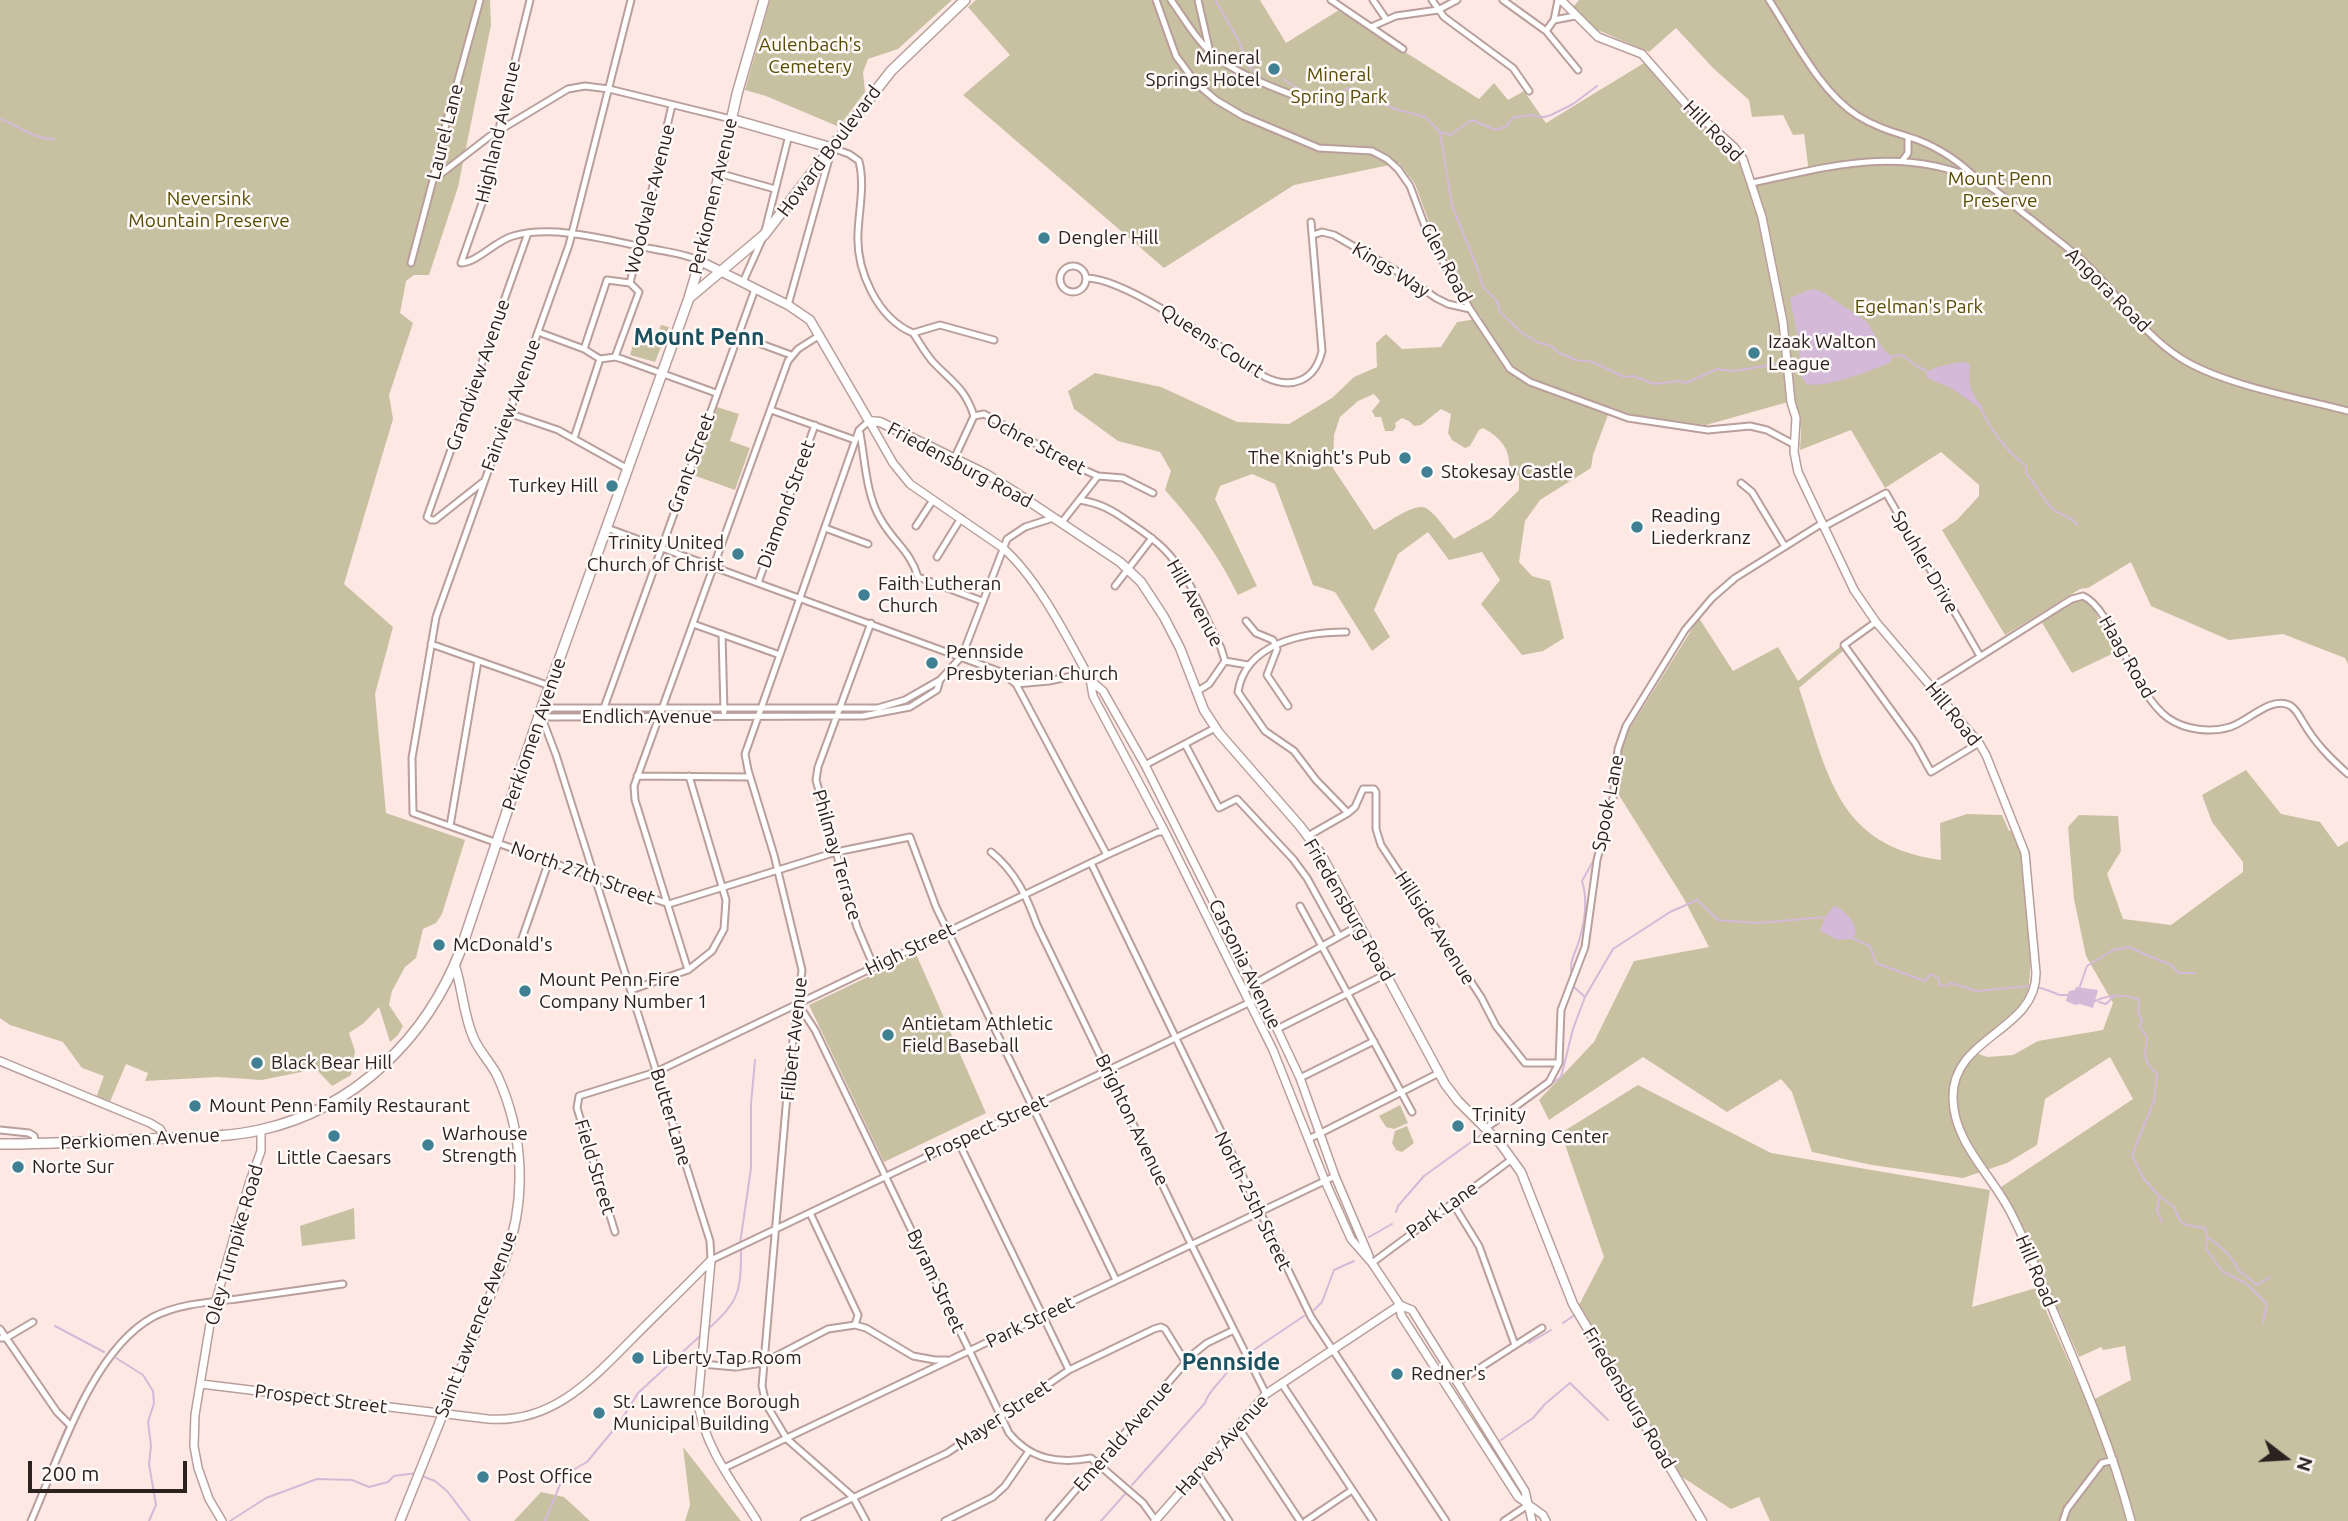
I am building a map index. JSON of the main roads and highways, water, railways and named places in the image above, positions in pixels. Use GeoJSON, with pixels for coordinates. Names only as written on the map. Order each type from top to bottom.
{"type":"FeatureCollection","features":[{"type":"Feature","properties":{"kind":"main road","name":"Perkiomen Avenue"},"geometry":{"type":"LineString","coordinates":[[0,1144],[216,1136],[261,1130],[325,1106],[351,1091],[403,1047],[425,1019],[454,966],[540,713],[689,298],[700,261],[731,119],[764,0]]}},
{"type":"Feature","properties":{"kind":"main road","name":"Howard Boulevard"},"geometry":{"type":"LineString","coordinates":[[689,298],[764,235],[891,71],[965,0]]}},
{"type":"Feature","properties":{"kind":"main road"},"geometry":{"type":"LineString","coordinates":[[731,119],[832,148]]}},
{"type":"Feature","properties":{"kind":"main road"},"geometry":{"type":"LineString","coordinates":[[700,261],[721,271]]}},
{"type":"Feature","properties":{"kind":"main road","name":"Friedensburg Road"},"geometry":{"type":"LineString","coordinates":[[721,271],[788,305],[810,320],[869,421],[880,422],[994,479],[1127,568],[1146,588],[1180,648],[1203,710],[1228,745],[1308,836],[1321,855],[1451,1093],[1512,1159],[1527,1185],[1573,1304],[1702,1521]]}},
{"type":"Feature","properties":{"kind":"main road","name":"Saint Lawrence Avenue"},"geometry":{"type":"LineString","coordinates":[[400,1521],[508,1251],[515,1227],[520,1188],[517,1141],[510,1110],[496,1073],[475,1041],[464,1010],[454,966]]}},
{"type":"Feature","properties":{"kind":"waterway"},"geometry":{"type":"LineString","coordinates":[[1215,0],[1239,41],[1249,67],[1260,74]]}},
{"type":"Feature","properties":{"kind":"waterway"},"geometry":{"type":"LineString","coordinates":[[1283,79],[1314,96],[1330,96],[1349,88],[1395,109],[1425,117],[1440,132],[1452,206],[1483,287],[1497,301],[1500,312],[1521,332],[1537,342],[1551,346],[1559,353],[1576,360],[1593,362],[1624,377],[1633,376],[1654,384],[1679,381],[1686,383],[1717,369],[1734,371],[1784,363]]}},
{"type":"Feature","properties":{"kind":"waterway"},"geometry":{"type":"LineString","coordinates":[[1441,132],[1450,135],[1472,120],[1496,130],[1507,126],[1512,118],[1551,115],[1573,104],[1597,86]]}},
{"type":"Feature","properties":{"kind":"waterway"},"geometry":{"type":"LineString","coordinates":[[0,119],[33,135],[54,139]]}},
{"type":"Feature","properties":{"kind":"waterway"},"geometry":{"type":"LineString","coordinates":[[1890,357],[1902,355],[1928,371]]}},
{"type":"Feature","properties":{"kind":"waterway"},"geometry":{"type":"LineString","coordinates":[[1980,407],[2000,439],[2026,466],[2026,473],[2046,501],[2054,510],[2077,525]]}},
{"type":"Feature","properties":{"kind":"waterway"},"geometry":{"type":"LineString","coordinates":[[1572,978],[1572,963],[1585,911],[1582,881],[1592,863]]}},
{"type":"Feature","properties":{"kind":"waterway"},"geometry":{"type":"LineString","coordinates":[[1585,997],[1613,949],[1670,912],[1697,900],[1718,920],[1757,923],[1827,917]]}},
{"type":"Feature","properties":{"kind":"waterway"},"geometry":{"type":"LineString","coordinates":[[1852,938],[1870,946],[1876,963],[1925,981],[1931,974],[1939,979],[1939,985],[1946,986],[1951,983],[1976,991],[2030,986]]}},
{"type":"Feature","properties":{"kind":"waterway"},"geometry":{"type":"LineString","coordinates":[[2079,989],[2087,966],[2113,950],[2128,947],[2171,965],[2179,973],[2195,973]]}},
{"type":"Feature","properties":{"kind":"waterway"},"geometry":{"type":"LineString","coordinates":[[1490,1129],[1561,1077],[1573,1029],[1585,997],[1573,983]]}},
{"type":"Feature","properties":{"kind":"waterway"},"geometry":{"type":"LineString","coordinates":[[2035,987],[2059,995],[2069,995]]}},
{"type":"Feature","properties":{"kind":"waterway"},"geometry":{"type":"LineString","coordinates":[[2099,1002],[2106,1004],[2114,996]]}},
{"type":"Feature","properties":{"kind":"waterway"},"geometry":{"type":"LineString","coordinates":[[2095,1001],[2117,996],[2139,1000],[2138,1013],[2142,1022],[2139,1026],[2147,1037],[2146,1057],[2157,1073],[2154,1101],[2132,1155],[2144,1179],[2159,1196],[2174,1207],[2180,1221],[2186,1225],[2205,1228],[2207,1237],[2230,1256],[2238,1270],[2257,1285],[2270,1277]]}},
{"type":"Feature","properties":{"kind":"waterway"},"geometry":{"type":"LineString","coordinates":[[740,1244],[751,1168],[751,1104],[755,1060]]}},
{"type":"Feature","properties":{"kind":"waterway"},"geometry":{"type":"LineString","coordinates":[[1396,1212],[1398,1206],[1424,1176],[1485,1132]]}},
{"type":"Feature","properties":{"kind":"waterway"},"geometry":{"type":"LineString","coordinates":[[2159,1197],[2157,1211],[2162,1222]]}},
{"type":"Feature","properties":{"kind":"waterway"},"geometry":{"type":"LineString","coordinates":[[1369,1237],[1392,1224]]}},
{"type":"Feature","properties":{"kind":"waterway"},"geometry":{"type":"LineString","coordinates":[[2207,1238],[2206,1249],[2222,1271],[2247,1284],[2267,1304],[2263,1323]]}},
{"type":"Feature","properties":{"kind":"waterway"},"geometry":{"type":"LineString","coordinates":[[707,1330],[726,1311],[736,1295],[741,1249]]}},
{"type":"Feature","properties":{"kind":"waterway"},"geometry":{"type":"LineString","coordinates":[[1314,1310],[1322,1302],[1334,1270],[1354,1261]]}},
{"type":"Feature","properties":{"kind":"waterway"},"geometry":{"type":"LineString","coordinates":[[1252,1351],[1304,1316]]}},
{"type":"Feature","properties":{"kind":"waterway"},"geometry":{"type":"LineString","coordinates":[[1563,1323],[1573,1316]]}},
{"type":"Feature","properties":{"kind":"waterway"},"geometry":{"type":"LineString","coordinates":[[55,1326],[104,1352]]}},
{"type":"Feature","properties":{"kind":"waterway"},"geometry":{"type":"LineString","coordinates":[[1529,1343],[1551,1330]]}},
{"type":"Feature","properties":{"kind":"waterway"},"geometry":{"type":"LineString","coordinates":[[545,1521],[564,1475],[587,1462],[620,1422],[638,1393],[700,1336]]}},
{"type":"Feature","properties":{"kind":"waterway"},"geometry":{"type":"LineString","coordinates":[[1132,1485],[1205,1403],[1234,1360],[1241,1357]]}},
{"type":"Feature","properties":{"kind":"waterway"},"geometry":{"type":"LineString","coordinates":[[116,1358],[143,1375],[153,1391],[154,1403],[148,1422],[151,1446],[149,1464],[156,1505],[149,1521]]}},
{"type":"Feature","properties":{"kind":"waterway"},"geometry":{"type":"LineString","coordinates":[[1501,1440],[1533,1418],[1570,1383],[1608,1420]]}},
{"type":"Feature","properties":{"kind":"waterway"},"geometry":{"type":"LineString","coordinates":[[230,1521],[266,1498],[317,1479],[352,1480],[369,1487],[388,1482],[394,1476],[417,1473]]}},
{"type":"Feature","properties":{"kind":"waterway"},"geometry":{"type":"LineString","coordinates":[[422,1476],[435,1481],[447,1491],[470,1521]]}},
{"type":"Feature","properties":{"kind":"waterway"},"geometry":{"type":"LineString","coordinates":[[1101,1521],[1125,1494]]}},
{"type":"Feature","properties":{"kind":"place","name":"Mineral Springs Hotel"},"geometry":{"type":"Point","coordinates":[1274,69]}},
{"type":"Feature","properties":{"kind":"place","name":"Dengler Hill"},"geometry":{"type":"Point","coordinates":[1044,238]}},
{"type":"Feature","properties":{"kind":"place","name":"Izaak Walton League"},"geometry":{"type":"Point","coordinates":[1754,353]}},
{"type":"Feature","properties":{"kind":"place","name":"The Knight's Pub"},"geometry":{"type":"Point","coordinates":[1405,458]}},
{"type":"Feature","properties":{"kind":"place","name":"Stokesay Castle"},"geometry":{"type":"Point","coordinates":[1427,472]}},
{"type":"Feature","properties":{"kind":"place","name":"Turkey Hill"},"geometry":{"type":"Point","coordinates":[612,486]}},
{"type":"Feature","properties":{"kind":"place","name":"Reading Liederkranz"},"geometry":{"type":"Point","coordinates":[1637,527]}},
{"type":"Feature","properties":{"kind":"place","name":"Trinity United Church of Christ"},"geometry":{"type":"Point","coordinates":[738,554]}},
{"type":"Feature","properties":{"kind":"place","name":"Faith Lutheran Church"},"geometry":{"type":"Point","coordinates":[864,595]}},
{"type":"Feature","properties":{"kind":"place","name":"Pennside Presbyterian Church"},"geometry":{"type":"Point","coordinates":[932,663]}},
{"type":"Feature","properties":{"kind":"place","name":"McDonald's"},"geometry":{"type":"Point","coordinates":[439,945]}},
{"type":"Feature","properties":{"kind":"place","name":"Mount Penn Fire Company Number 1"},"geometry":{"type":"Point","coordinates":[525,991]}},
{"type":"Feature","properties":{"kind":"place","name":"Antietam Athletic Field Baseball"},"geometry":{"type":"Point","coordinates":[888,1035]}},
{"type":"Feature","properties":{"kind":"place","name":"Black Bear Hill"},"geometry":{"type":"Point","coordinates":[257,1063]}},
{"type":"Feature","properties":{"kind":"place","name":"Mount Penn Family Restaurant"},"geometry":{"type":"Point","coordinates":[195,1106]}},
{"type":"Feature","properties":{"kind":"place","name":"Trinity Learning Center"},"geometry":{"type":"Point","coordinates":[1458,1126]}},
{"type":"Feature","properties":{"kind":"place","name":"Little Caesars"},"geometry":{"type":"Point","coordinates":[334,1136]}},
{"type":"Feature","properties":{"kind":"place","name":"Warhouse Strength"},"geometry":{"type":"Point","coordinates":[428,1145]}},
{"type":"Feature","properties":{"kind":"place","name":"Norte Sur"},"geometry":{"type":"Point","coordinates":[18,1167]}},
{"type":"Feature","properties":{"kind":"place","name":"Liberty Tap Room"},"geometry":{"type":"Point","coordinates":[638,1358]}},
{"type":"Feature","properties":{"kind":"place","name":"Redner's"},"geometry":{"type":"Point","coordinates":[1397,1374]}},
{"type":"Feature","properties":{"kind":"place","name":"St. Lawrence Borough Municipal Building"},"geometry":{"type":"Point","coordinates":[599,1413]}},
{"type":"Feature","properties":{"kind":"place","name":"Post Office"},"geometry":{"type":"Point","coordinates":[483,1477]}},
{"type":"Feature","properties":{"kind":"district","name":"Mount Penn"},"geometry":{"type":"Point","coordinates":[699,337]}},
{"type":"Feature","properties":{"kind":"district","name":"Pennside"},"geometry":{"type":"Point","coordinates":[1231,1362]}},
{"type":"Feature","properties":{"kind":"park label","name":"Aulenbach's Cemetery"},"geometry":{"type":"Point","coordinates":[810,56]}},
{"type":"Feature","properties":{"kind":"park label","name":"Mineral Spring Park"},"geometry":{"type":"Point","coordinates":[1339,86]}},
{"type":"Feature","properties":{"kind":"park label","name":"Mount Penn Preserve"},"geometry":{"type":"Point","coordinates":[2000,190]}},
{"type":"Feature","properties":{"kind":"park label","name":"Neversink Mountain Preserve"},"geometry":{"type":"Point","coordinates":[209,210]}},
{"type":"Feature","properties":{"kind":"park label","name":"Egelman's Park"},"geometry":{"type":"Point","coordinates":[1919,307]}}]}
